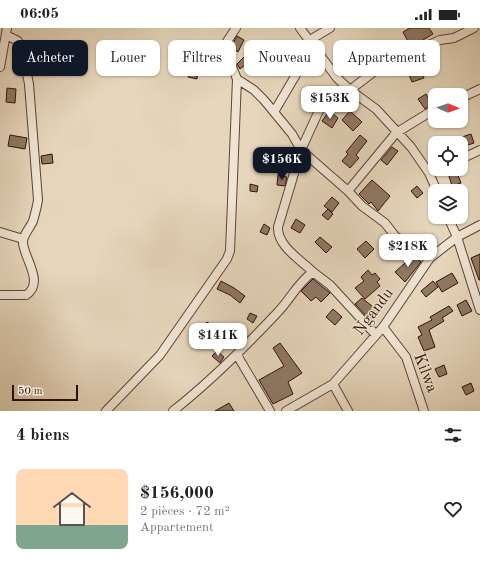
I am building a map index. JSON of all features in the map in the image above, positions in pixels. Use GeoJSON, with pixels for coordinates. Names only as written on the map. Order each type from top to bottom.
{"type":"FeatureCollection","features":[{"type":"Feature","properties":{"kind":"street"},"geometry":{"type":"LineString","coordinates":[[106,411],[160,355],[227,259],[230,251],[237,79],[226,52],[226,43],[236,28]]}},
{"type":"Feature","properties":{"kind":"street"},"geometry":{"type":"LineString","coordinates":[[300,28],[310,40],[330,28]]}},
{"type":"Feature","properties":{"kind":"street"},"geometry":{"type":"LineString","coordinates":[[376,335],[330,285],[313,272],[281,242],[278,235],[278,227],[301,150],[322,104],[335,94],[350,90],[380,67],[440,40],[454,38],[474,28]]}},
{"type":"Feature","properties":{"kind":"street"},"geometry":{"type":"LineString","coordinates":[[0,67],[6,32],[16,38],[20,45],[29,84],[38,200],[33,220],[23,239],[23,247],[34,276],[32,289],[26,295],[0,294]]}},
{"type":"Feature","properties":{"kind":"street"},"geometry":{"type":"LineString","coordinates":[[325,61],[337,78],[350,90],[376,109],[396,133],[411,147],[428,172]]}},
{"type":"Feature","properties":{"kind":"street"},"geometry":{"type":"LineString","coordinates":[[274,112],[296,76]]}},
{"type":"Feature","properties":{"kind":"street"},"geometry":{"type":"LineString","coordinates":[[237,79],[254,90],[274,112],[301,150],[348,191],[362,206],[385,223],[395,236],[430,258]]}},
{"type":"Feature","properties":{"kind":"street"},"geometry":{"type":"LineString","coordinates":[[468,95],[480,89]]}},
{"type":"Feature","properties":{"kind":"street"},"geometry":{"type":"LineString","coordinates":[[348,191],[396,133],[428,113]]}},
{"type":"Feature","properties":{"kind":"street"},"geometry":{"type":"LineString","coordinates":[[468,156],[480,150]]}},
{"type":"Feature","properties":{"kind":"street"},"geometry":{"type":"LineString","coordinates":[[451,224],[457,237],[480,310]]}},
{"type":"Feature","properties":{"kind":"street","name":"Ngandu"},"geometry":{"type":"LineString","coordinates":[[286,411],[333,384],[383,327],[430,258],[457,237],[480,226]]}},
{"type":"Feature","properties":{"kind":"street"},"geometry":{"type":"LineString","coordinates":[[0,232],[23,239]]}},
{"type":"Feature","properties":{"kind":"street"},"geometry":{"type":"LineString","coordinates":[[173,411],[205,385],[236,355],[284,306],[305,278],[313,272]]}},
{"type":"Feature","properties":{"kind":"street","name":"Kilwa"},"geometry":{"type":"LineString","coordinates":[[383,327],[406,357],[424,411]]}},
{"type":"Feature","properties":{"kind":"street"},"geometry":{"type":"LineString","coordinates":[[236,355],[270,411]]}},
{"type":"Feature","properties":{"kind":"street"},"geometry":{"type":"LineString","coordinates":[[333,384],[348,411]]}},
{"type":"Feature","properties":{"kind":"building"},"geometry":{"type":"Polygon","coordinates":[[[410,28],[429,28],[433,34],[423,40],[407,40],[403,32],[410,28]]]}},
{"type":"Feature","properties":{"kind":"building"},"geometry":{"type":"Polygon","coordinates":[[[237,36],[244,40],[238,52],[236,51],[236,40],[235,40],[237,36]]]}},
{"type":"Feature","properties":{"kind":"building"},"geometry":{"type":"Polygon","coordinates":[[[244,57],[244,66],[240,69],[237,64],[244,57]]]}},
{"type":"Feature","properties":{"kind":"building"},"geometry":{"type":"Polygon","coordinates":[[[188,76],[197,76],[197,79],[188,76]]]}},
{"type":"Feature","properties":{"kind":"building"},"geometry":{"type":"Polygon","coordinates":[[[410,76],[423,76],[424,78],[412,82],[410,76]]]}},
{"type":"Feature","properties":{"kind":"building"},"geometry":{"type":"Polygon","coordinates":[[[7,88],[16,89],[15,103],[6,102],[7,88]]]}},
{"type":"Feature","properties":{"kind":"building"},"geometry":{"type":"Polygon","coordinates":[[[426,94],[428,97],[428,107],[425,109],[418,99],[426,94]]]}},
{"type":"Feature","properties":{"kind":"building"},"geometry":{"type":"Polygon","coordinates":[[[347,96],[352,101],[347,107],[339,101],[347,96]]]}},
{"type":"Feature","properties":{"kind":"building"},"geometry":{"type":"Polygon","coordinates":[[[329,111],[338,118],[332,128],[322,121],[329,111]]]}},
{"type":"Feature","properties":{"kind":"building"},"geometry":{"type":"Polygon","coordinates":[[[350,111],[362,122],[353,131],[342,120],[350,111]]]}},
{"type":"Feature","properties":{"kind":"building"},"geometry":{"type":"Polygon","coordinates":[[[471,134],[474,143],[468,145],[468,136],[465,136],[471,134]]]}},
{"type":"Feature","properties":{"kind":"building"},"geometry":{"type":"Polygon","coordinates":[[[10,135],[27,138],[25,149],[8,146],[10,135]]]}},
{"type":"Feature","properties":{"kind":"building"},"geometry":{"type":"Polygon","coordinates":[[[360,135],[367,141],[356,155],[359,158],[350,168],[342,161],[348,154],[346,152],[360,135]]]}},
{"type":"Feature","properties":{"kind":"building"},"geometry":{"type":"Polygon","coordinates":[[[392,147],[398,151],[387,165],[381,160],[392,147]]]}},
{"type":"Feature","properties":{"kind":"building"},"geometry":{"type":"Polygon","coordinates":[[[52,154],[53,163],[42,164],[41,156],[52,154]]]}},
{"type":"Feature","properties":{"kind":"building"},"geometry":{"type":"Polygon","coordinates":[[[278,175],[287,177],[285,186],[277,185],[278,175]]]}},
{"type":"Feature","properties":{"kind":"building"},"geometry":{"type":"Polygon","coordinates":[[[449,176],[458,176],[461,183],[451,184],[449,176]]]}},
{"type":"Feature","properties":{"kind":"building"},"geometry":{"type":"Polygon","coordinates":[[[372,180],[390,196],[378,211],[371,202],[369,204],[359,194],[372,180]]]}},
{"type":"Feature","properties":{"kind":"building"},"geometry":{"type":"Polygon","coordinates":[[[250,184],[258,186],[257,192],[250,191],[250,184]]]}},
{"type":"Feature","properties":{"kind":"building"},"geometry":{"type":"Polygon","coordinates":[[[417,186],[423,193],[417,198],[411,191],[417,186]]]}},
{"type":"Feature","properties":{"kind":"building"},"geometry":{"type":"Polygon","coordinates":[[[332,197],[339,203],[332,212],[324,206],[332,197]]]}},
{"type":"Feature","properties":{"kind":"building"},"geometry":{"type":"Polygon","coordinates":[[[328,209],[333,214],[328,220],[322,215],[328,209]]]}},
{"type":"Feature","properties":{"kind":"building"},"geometry":{"type":"Polygon","coordinates":[[[296,219],[305,225],[300,233],[291,228],[296,219]]]}},
{"type":"Feature","properties":{"kind":"building"},"geometry":{"type":"Polygon","coordinates":[[[264,224],[270,228],[267,235],[260,232],[264,224]]]}},
{"type":"Feature","properties":{"kind":"building"},"geometry":{"type":"Polygon","coordinates":[[[320,237],[332,247],[326,253],[315,242],[320,237]]]}},
{"type":"Feature","properties":{"kind":"building"},"geometry":{"type":"Polygon","coordinates":[[[366,241],[374,249],[365,258],[357,249],[366,241]]]}},
{"type":"Feature","properties":{"kind":"building"},"geometry":{"type":"Polygon","coordinates":[[[480,254],[480,280],[479,280],[471,258],[480,254]]]}},
{"type":"Feature","properties":{"kind":"building"},"geometry":{"type":"Polygon","coordinates":[[[414,255],[421,262],[405,282],[395,272],[414,255]]]}},
{"type":"Feature","properties":{"kind":"building"},"geometry":{"type":"Polygon","coordinates":[[[368,270],[372,275],[375,273],[380,279],[377,282],[380,286],[365,299],[355,288],[364,281],[361,277],[368,270]]]}},
{"type":"Feature","properties":{"kind":"building"},"geometry":{"type":"Polygon","coordinates":[[[452,273],[458,283],[442,292],[436,282],[452,273]]]}},
{"type":"Feature","properties":{"kind":"building"},"geometry":{"type":"Polygon","coordinates":[[[313,279],[330,293],[321,302],[316,297],[311,301],[301,291],[313,279]]]}},
{"type":"Feature","properties":{"kind":"building"},"geometry":{"type":"Polygon","coordinates":[[[221,281],[245,296],[240,303],[230,295],[217,289],[221,281]]]}},
{"type":"Feature","properties":{"kind":"building"},"geometry":{"type":"Polygon","coordinates":[[[433,281],[438,287],[426,297],[421,291],[433,281]]]}},
{"type":"Feature","properties":{"kind":"building"},"geometry":{"type":"Polygon","coordinates":[[[362,298],[378,311],[370,320],[355,304],[362,298]]]}},
{"type":"Feature","properties":{"kind":"building"},"geometry":{"type":"Polygon","coordinates":[[[466,300],[472,311],[462,316],[457,305],[466,300]]]}},
{"type":"Feature","properties":{"kind":"building"},"geometry":{"type":"Polygon","coordinates":[[[449,306],[453,311],[442,318],[444,321],[429,330],[435,347],[424,351],[418,337],[422,335],[418,327],[432,320],[430,317],[449,306]]]}},
{"type":"Feature","properties":{"kind":"building"},"geometry":{"type":"Polygon","coordinates":[[[333,309],[342,317],[335,325],[326,317],[333,309]]]}},
{"type":"Feature","properties":{"kind":"building"},"geometry":{"type":"Polygon","coordinates":[[[250,313],[257,316],[253,323],[247,319],[250,313]]]}},
{"type":"Feature","properties":{"kind":"building"},"geometry":{"type":"Polygon","coordinates":[[[207,322],[215,327],[210,333],[203,328],[207,322]]]}},
{"type":"Feature","properties":{"kind":"building"},"geometry":{"type":"Polygon","coordinates":[[[280,343],[302,373],[288,382],[293,394],[273,404],[259,380],[284,366],[273,348],[280,343]]]}},
{"type":"Feature","properties":{"kind":"building"},"geometry":{"type":"Polygon","coordinates":[[[217,351],[224,357],[220,363],[212,356],[217,351]]]}},
{"type":"Feature","properties":{"kind":"building"},"geometry":{"type":"Polygon","coordinates":[[[444,365],[447,374],[439,377],[435,369],[444,365]]]}},
{"type":"Feature","properties":{"kind":"building"},"geometry":{"type":"Polygon","coordinates":[[[471,383],[474,391],[466,395],[462,387],[471,383]]]}},
{"type":"Feature","properties":{"kind":"building"},"geometry":{"type":"Polygon","coordinates":[[[229,403],[234,411],[215,411],[229,403]]]}}]}
